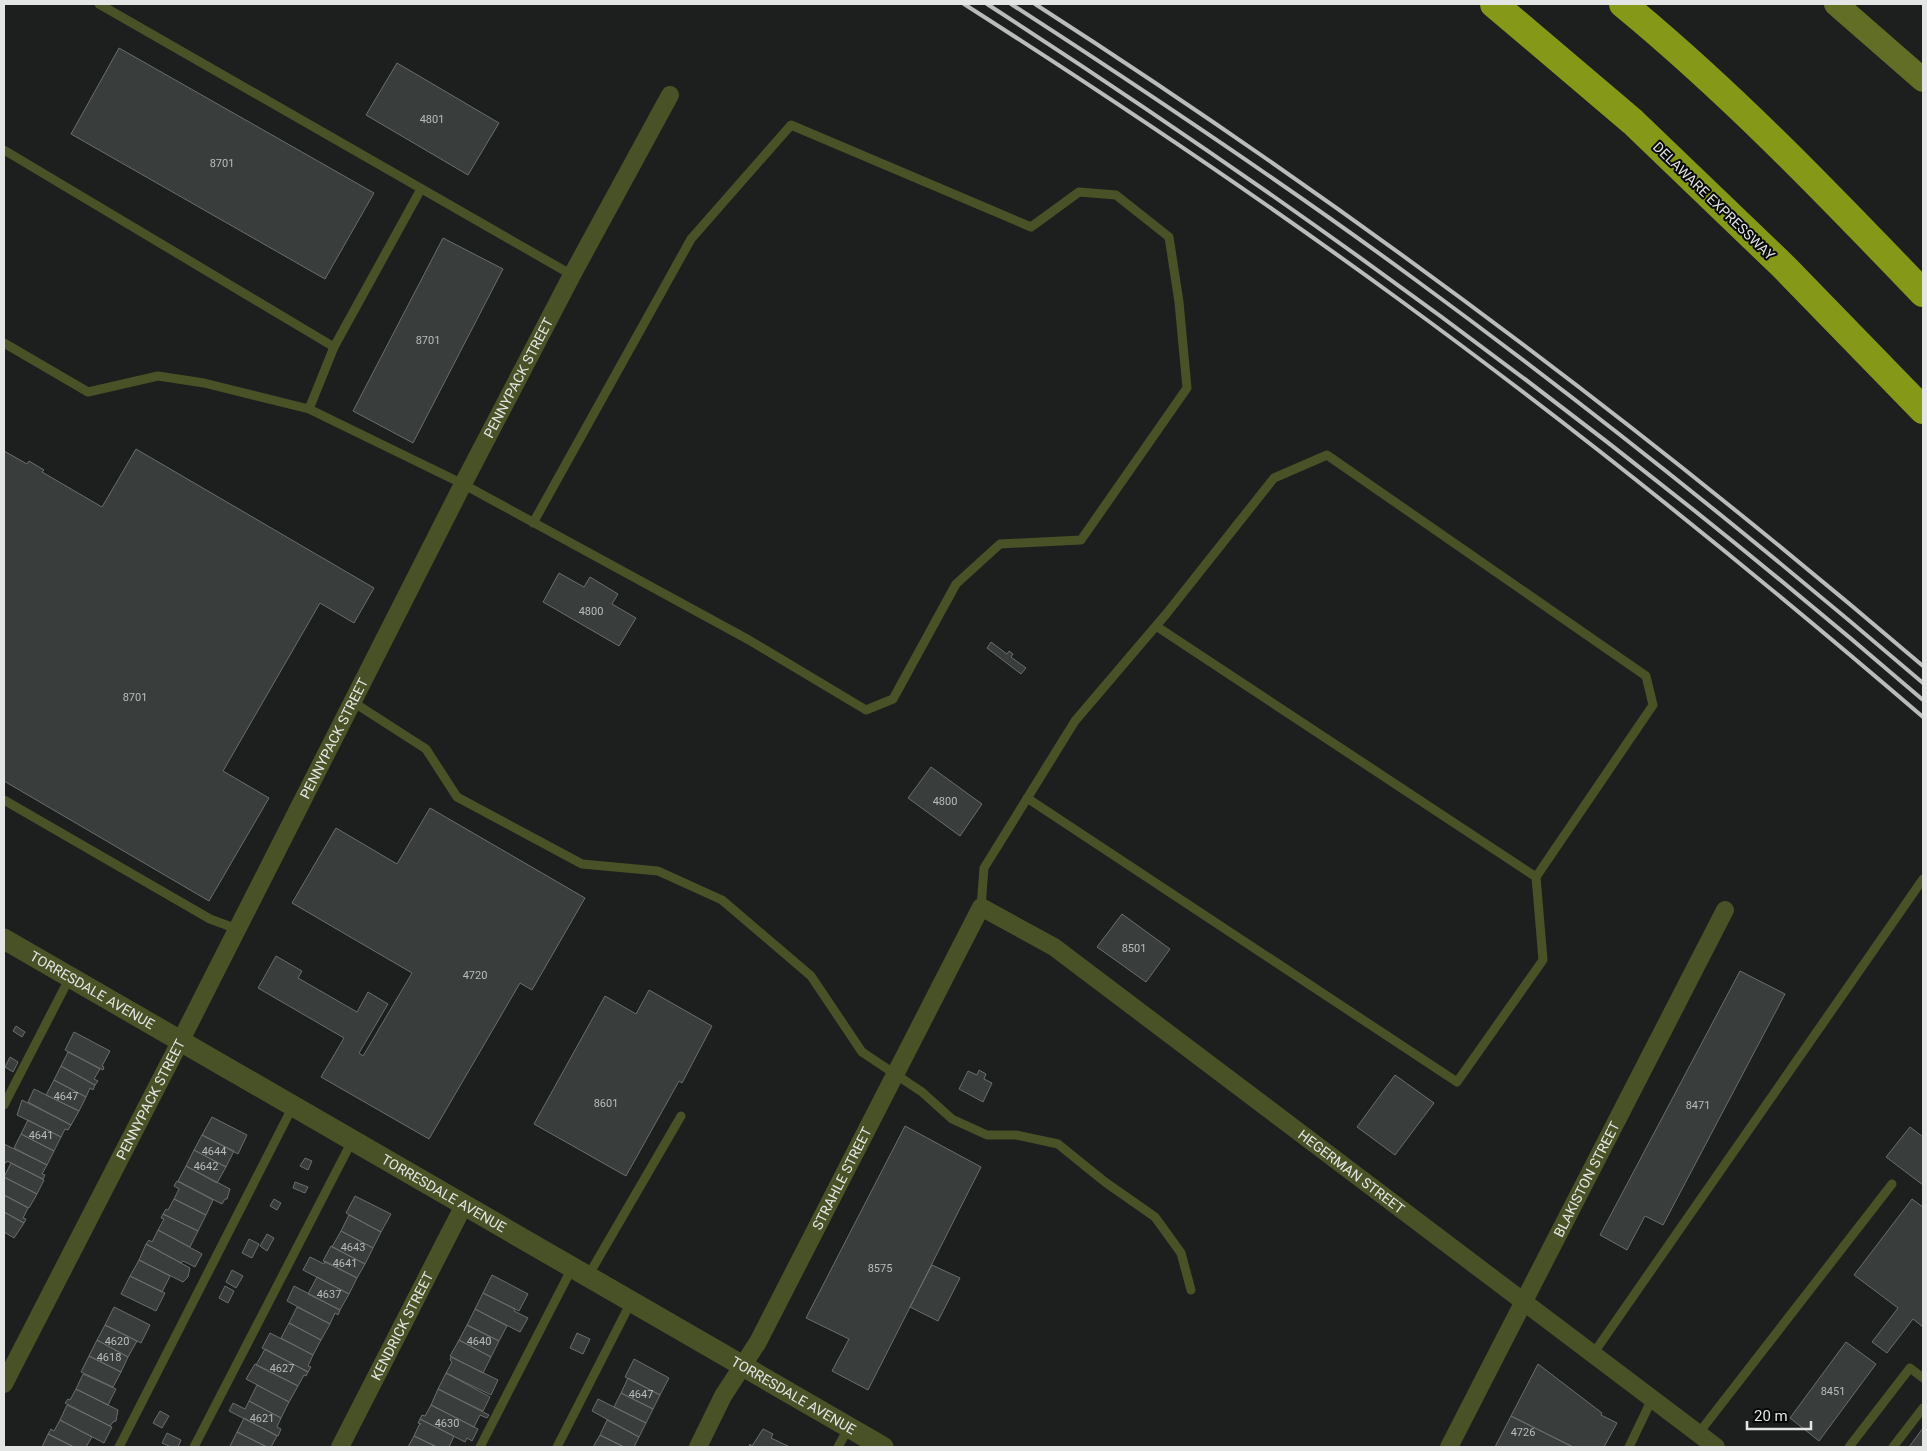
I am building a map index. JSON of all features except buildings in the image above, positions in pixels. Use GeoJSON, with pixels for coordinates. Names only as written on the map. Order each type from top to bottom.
{"type":"FeatureCollection","features":[{"type":"Feature","properties":{"kind":"highway","name":"DELAWARE EXPRESSWAY"},"geometry":{"type":"LineString","coordinates":[[1494,4],[1633,122],[1784,267],[1923,410]]}},
{"type":"Feature","properties":{"kind":"highway"},"geometry":{"type":"LineString","coordinates":[[1623,4],[1745,114],[1842,208],[1923,293]]}},
{"type":"Feature","properties":{"kind":"main road"},"geometry":{"type":"LineString","coordinates":[[1836,4],[1923,80]]}},
{"type":"Feature","properties":{"kind":"street","name":"PENNYPACK STREET"},"geometry":{"type":"LineString","coordinates":[[4,1384],[463,484],[572,274],[670,95]]}},
{"type":"Feature","properties":{"kind":"street","name":"STRAHLE STREET"},"geometry":{"type":"LineString","coordinates":[[698,1447],[723,1396],[758,1342],[981,907]]}},
{"type":"Feature","properties":{"kind":"street","name":"HEGERMAN STREET"},"geometry":{"type":"LineString","coordinates":[[981,907],[1054,947],[1716,1447]]}},
{"type":"Feature","properties":{"kind":"street","name":"BLAKISTON STREET"},"geometry":{"type":"LineString","coordinates":[[1449,1447],[1725,910]]}},
{"type":"Feature","properties":{"kind":"street","name":"TORRESDALE AVENUE"},"geometry":{"type":"LineString","coordinates":[[4,939],[883,1447]]}},
{"type":"Feature","properties":{"kind":"street","name":"KENDRICK STREET"},"geometry":{"type":"LineString","coordinates":[[340,1447],[464,1205]]}},
{"type":"Feature","properties":{"kind":"lane"},"geometry":{"type":"LineString","coordinates":[[98,4],[572,274]]}},
{"type":"Feature","properties":{"kind":"lane"},"geometry":{"type":"LineString","coordinates":[[4,343],[88,392],[158,376],[204,383],[309,409],[463,484],[749,640],[866,710],[893,699],[956,584],[1000,544],[1081,540],[1187,388],[1179,302],[1169,237],[1116,195],[1079,192],[1031,227],[791,125],[691,239],[533,522]]}},
{"type":"Feature","properties":{"kind":"lane"},"geometry":{"type":"LineString","coordinates":[[4,150],[334,347]]}},
{"type":"Feature","properties":{"kind":"lane"},"geometry":{"type":"LineString","coordinates":[[309,409],[334,347],[421,188]]}},
{"type":"Feature","properties":{"kind":"lane"},"geometry":{"type":"LineString","coordinates":[[981,907],[984,868],[1026,798],[1075,721],[1156,626],[1274,478],[1327,454],[1646,676],[1653,705],[1536,877],[1543,960],[1457,1082],[1026,798]]}},
{"type":"Feature","properties":{"kind":"lane"},"geometry":{"type":"LineString","coordinates":[[1156,626],[1536,877]]}},
{"type":"Feature","properties":{"kind":"lane"},"geometry":{"type":"LineString","coordinates":[[353,702],[426,749],[457,797],[582,864],[658,871],[722,900],[811,976],[862,1052],[922,1092],[952,1118],[987,1135],[1016,1135],[1058,1144],[1105,1182],[1155,1217],[1181,1253],[1191,1290]]}},
{"type":"Feature","properties":{"kind":"lane"},"geometry":{"type":"LineString","coordinates":[[4,800],[210,919],[237,929]]}},
{"type":"Feature","properties":{"kind":"lane"},"geometry":{"type":"LineString","coordinates":[[1592,1354],[1923,879]]}},
{"type":"Feature","properties":{"kind":"lane"},"geometry":{"type":"LineString","coordinates":[[4,1105],[70,977]]}},
{"type":"Feature","properties":{"kind":"lane"},"geometry":{"type":"LineString","coordinates":[[119,1447],[293,1105]]}},
{"type":"Feature","properties":{"kind":"lane"},"geometry":{"type":"LineString","coordinates":[[480,1447],[580,1272],[680,1116]]}},
{"type":"Feature","properties":{"kind":"lane"},"geometry":{"type":"LineString","coordinates":[[194,1447],[352,1140]]}},
{"type":"Feature","properties":{"kind":"lane"},"geometry":{"type":"LineString","coordinates":[[1698,1434],[1892,1184]]}},
{"type":"Feature","properties":{"kind":"lane"},"geometry":{"type":"LineString","coordinates":[[557,1447],[631,1302]]}},
{"type":"Feature","properties":{"kind":"lane"},"geometry":{"type":"LineString","coordinates":[[1849,1447],[1910,1368],[1923,1378]]}},
{"type":"Feature","properties":{"kind":"lane"},"geometry":{"type":"LineString","coordinates":[[1629,1447],[1652,1399]]}},
{"type":"Feature","properties":{"kind":"lane"},"geometry":{"type":"LineString","coordinates":[[1893,1447],[1923,1408]]}},
{"type":"Feature","properties":{"kind":"lane"},"geometry":{"type":"LineString","coordinates":[[838,1447],[849,1427]]}},
{"type":"Feature","properties":{"kind":"railway"},"geometry":{"type":"LineString","coordinates":[[964,4],[1237,184],[1465,348],[1730,555],[1923,717]]}},
{"type":"Feature","properties":{"kind":"railway"},"geometry":{"type":"LineString","coordinates":[[987,4],[1110,84],[1230,166],[1350,250],[1467,336],[1698,513],[1923,700]]}},
{"type":"Feature","properties":{"kind":"railway"},"geometry":{"type":"LineString","coordinates":[[1011,4],[1264,172],[1364,242],[1478,326],[1672,476],[1923,683]]}},
{"type":"Feature","properties":{"kind":"railway"},"geometry":{"type":"LineString","coordinates":[[1035,4],[1265,158],[1379,238],[1490,320],[1709,489],[1923,666]]}}]}
